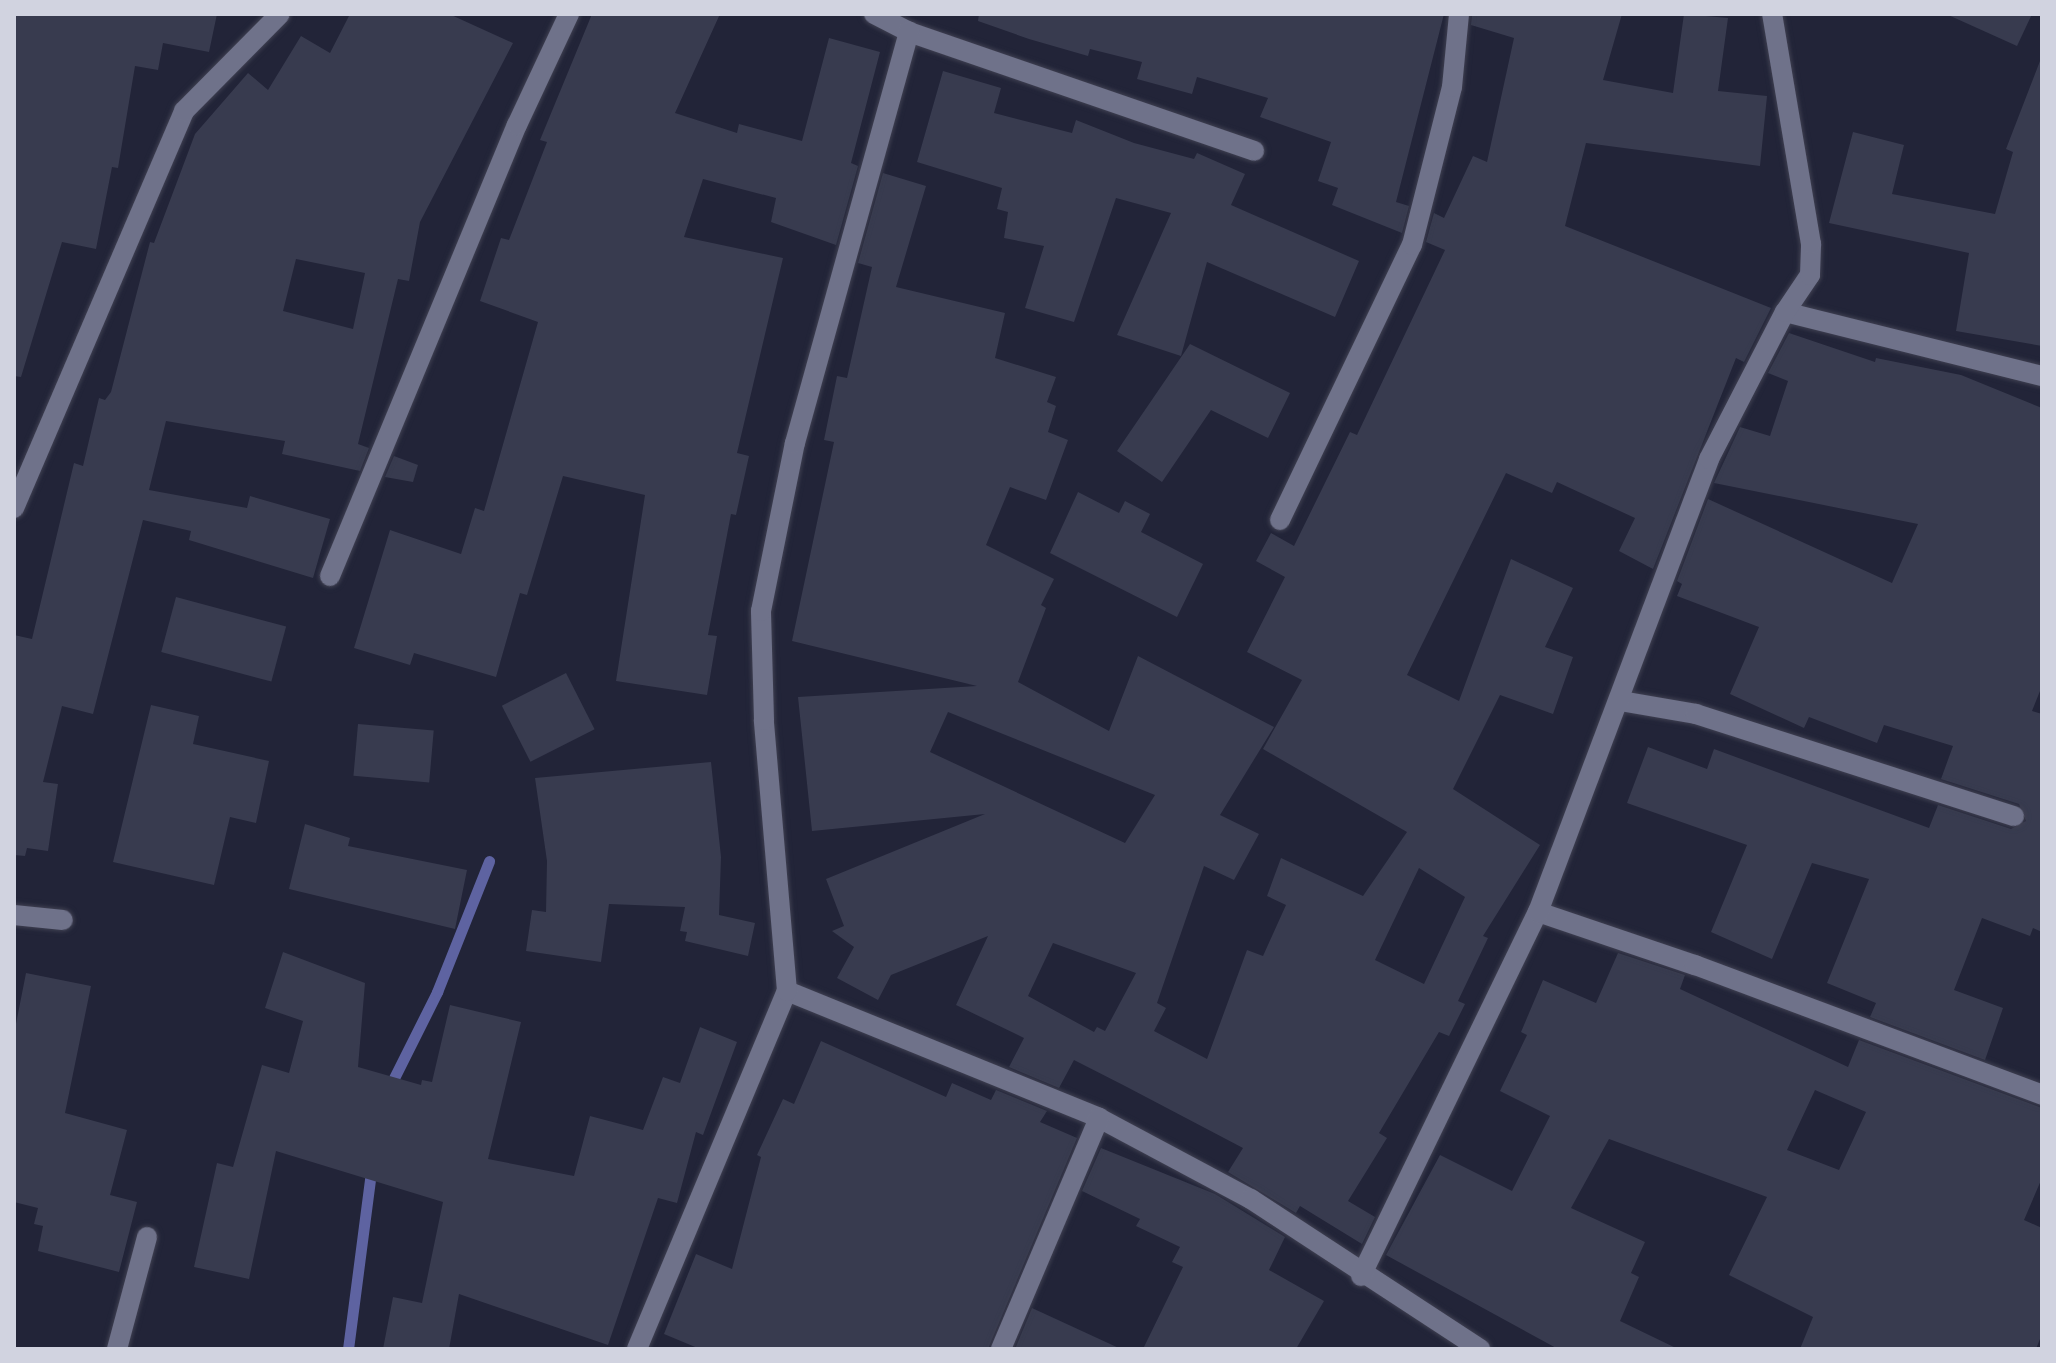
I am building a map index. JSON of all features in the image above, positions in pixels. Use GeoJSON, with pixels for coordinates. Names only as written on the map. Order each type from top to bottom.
{"type":"FeatureCollection","features":[{"type":"Feature","properties":{"kind":"street"},"geometry":{"type":"LineString","coordinates":[[14,508],[184,111],[280,14]]}},
{"type":"Feature","properties":{"kind":"street"},"geometry":{"type":"LineString","coordinates":[[330,576],[504,154],[569,14]]}},
{"type":"Feature","properties":{"kind":"street"},"geometry":{"type":"LineString","coordinates":[[874,14],[909,32],[1254,151]]}},
{"type":"Feature","properties":{"kind":"street"},"geometry":{"type":"LineString","coordinates":[[1280,520],[1412,245],[1452,87],[1459,14]]}},
{"type":"Feature","properties":{"kind":"street"},"geometry":{"type":"LineString","coordinates":[[1361,1276],[1538,912],[1621,701],[1709,459],[1785,312],[1810,275],[1811,244],[1772,14]]}},
{"type":"Feature","properties":{"kind":"street"},"geometry":{"type":"LineString","coordinates":[[640,1348],[787,991],[764,720],[761,611],[795,443],[909,32]]}},
{"type":"Feature","properties":{"kind":"street"},"geometry":{"type":"LineString","coordinates":[[1785,312],[2042,376]]}},
{"type":"Feature","properties":{"kind":"street"},"geometry":{"type":"LineString","coordinates":[[1621,701],[1696,714],[2014,816]]}},
{"type":"Feature","properties":{"kind":"street"},"geometry":{"type":"LineString","coordinates":[[1538,912],[1695,965],[2042,1095]]}},
{"type":"Feature","properties":{"kind":"street"},"geometry":{"type":"LineString","coordinates":[[14,915],[63,920]]}},
{"type":"Feature","properties":{"kind":"street"},"geometry":{"type":"LineString","coordinates":[[787,991],[1099,1118],[1251,1199],[1361,1276],[1480,1349]]}},
{"type":"Feature","properties":{"kind":"street"},"geometry":{"type":"LineString","coordinates":[[1001,1349],[1099,1118]]}},
{"type":"Feature","properties":{"kind":"street"},"geometry":{"type":"LineString","coordinates":[[117,1349],[147,1237]]}},
{"type":"Feature","properties":{"kind":"building"},"geometry":{"type":"Polygon","coordinates":[[[14,14],[217,14],[209,52],[163,43],[158,70],[135,66],[118,168],[112,167],[96,249],[62,242],[21,377],[14,376],[14,14]]]}},
{"type":"Feature","properties":{"kind":"building"},"geometry":{"type":"Polygon","coordinates":[[[350,14],[449,14],[513,43],[420,222],[409,281],[398,279],[358,444],[369,448],[360,471],[282,454],[285,441],[166,421],[149,490],[247,508],[250,496],[330,519],[313,578],[189,540],[191,531],[143,520],[93,714],[62,706],[43,782],[58,784],[48,851],[27,848],[25,856],[14,855],[14,635],[32,639],[74,463],[83,466],[99,398],[105,400],[111,392],[150,242],[154,243],[195,134],[248,73],[268,90],[301,36],[330,53],[350,14]],[[296,259],[283,311],[353,329],[365,273],[296,259]]]}},
{"type":"Feature","properties":{"kind":"building"},"geometry":{"type":"Polygon","coordinates":[[[592,14],[720,14],[675,113],[737,133],[739,124],[802,141],[829,38],[880,52],[851,163],[858,166],[836,245],[771,222],[776,198],[703,179],[684,237],[783,258],[737,453],[749,456],[736,515],[731,514],[708,635],[717,636],[707,695],[616,681],[645,495],[563,476],[527,595],[520,593],[496,677],[414,653],[410,665],[354,648],[390,530],[461,554],[475,508],[484,511],[538,322],[480,301],[501,238],[509,240],[547,142],[540,140],[592,14]]]}},
{"type":"Feature","properties":{"kind":"building"},"geometry":{"type":"Polygon","coordinates":[[[979,14],[1444,14],[1396,202],[1409,206],[1402,233],[1332,205],[1338,188],[1318,181],[1331,142],[1260,117],[1268,98],[1197,77],[1192,94],[1137,79],[1142,62],[1090,49],[1088,56],[1029,39],[978,21],[979,14]]]}},
{"type":"Feature","properties":{"kind":"building"},"geometry":{"type":"Polygon","coordinates":[[[1472,14],[1622,14],[1603,80],[1673,93],[1684,14],[1728,18],[1718,91],[1767,96],[1760,166],[1586,143],[1565,226],[1771,308],[1744,362],[1736,358],[1653,569],[1619,551],[1635,518],[1557,482],[1552,493],[1506,473],[1407,675],[1459,701],[1511,559],[1573,588],[1545,647],[1573,657],[1553,714],[1500,695],[1453,789],[1540,845],[1483,936],[1488,938],[1458,1001],[1465,1004],[1449,1036],[1439,1032],[1379,1133],[1387,1138],[1348,1201],[1375,1217],[1362,1244],[1300,1206],[1296,1213],[1228,1172],[1243,1148],[1074,1060],[1059,1088],[1009,1067],[1024,1038],[956,1005],[988,936],[891,975],[878,1000],[837,978],[854,947],[832,931],[844,926],[826,879],[985,814],[812,831],[798,697],[977,686],[792,641],[834,442],[824,440],[837,376],[847,378],[872,267],[858,263],[883,173],[926,186],[896,287],[1005,313],[995,358],[1056,377],[1047,402],[1056,406],[1048,432],[1068,440],[1046,500],[1010,487],[986,545],[1054,579],[1041,605],[1046,608],[1018,682],[1109,731],[1138,656],[1274,727],[1220,815],[1259,834],[1234,880],[1204,866],[1157,1003],[1166,1008],[1154,1031],[1207,1059],[1247,950],[1263,956],[1286,905],[1267,896],[1281,858],[1363,896],[1407,832],[1263,749],[1302,680],[1247,652],[1285,577],[1256,561],[1271,533],[1294,546],[1350,432],[1357,435],[1445,250],[1426,242],[1434,213],[1444,218],[1473,156],[1487,162],[1514,38],[1471,25],[1472,14]],[[948,712],[930,752],[1125,843],[1155,795],[948,712]],[[1419,868],[1375,960],[1424,984],[1465,897],[1419,868]],[[1053,943],[1028,996],[1094,1032],[1097,1027],[1105,1031],[1136,973],[1053,943]]]}},
{"type":"Feature","properties":{"kind":"building"},"geometry":{"type":"Polygon","coordinates":[[[1946,14],[2032,14],[2017,46],[1946,14]]]}},
{"type":"Feature","properties":{"kind":"building"},"geometry":{"type":"Polygon","coordinates":[[[2040,61],[2042,346],[1956,331],[1969,253],[1829,223],[1853,132],[1904,145],[1892,194],[1995,214],[2013,152],[2006,149],[2040,61]]]}},
{"type":"Feature","properties":{"kind":"building"},"geometry":{"type":"Polygon","coordinates":[[[943,71],[1001,88],[994,113],[1072,133],[1076,120],[1134,143],[1194,159],[1197,153],[1245,174],[1231,205],[1359,261],[1335,317],[1207,262],[1181,356],[1117,335],[1171,213],[1116,198],[1074,322],[1025,308],[1044,246],[1004,238],[1008,212],[997,209],[1002,188],[917,162],[943,71]]]}},
{"type":"Feature","properties":{"kind":"building"},"geometry":{"type":"Polygon","coordinates":[[[1789,333],[1875,362],[1876,358],[1961,375],[2042,408],[2042,686],[2032,711],[2042,714],[2042,932],[2033,928],[2030,936],[1982,918],[1954,990],[2003,1008],[1985,1060],[1870,1017],[1876,1003],[1827,983],[1869,879],[1812,863],[1772,959],[1711,932],[1747,845],[1627,803],[1648,747],[1707,769],[1714,749],[1929,828],[1938,805],[2011,829],[2026,821],[2019,804],[1941,779],[1953,746],[1884,725],[1877,743],[1809,717],[1804,728],[1730,694],[1759,627],[1677,596],[1682,584],[1677,581],[1708,499],[1892,583],[1918,524],[1714,483],[1740,427],[1770,436],[1788,381],[1768,373],[1789,333]]]}},
{"type":"Feature","properties":{"kind":"building"},"geometry":{"type":"Polygon","coordinates":[[[1190,344],[1290,393],[1268,438],[1211,410],[1162,482],[1117,451],[1190,344]]]}},
{"type":"Feature","properties":{"kind":"building"},"geometry":{"type":"Polygon","coordinates":[[[394,456],[418,465],[413,482],[385,477],[394,456]]]}},
{"type":"Feature","properties":{"kind":"building"},"geometry":{"type":"Polygon","coordinates":[[[1078,492],[1119,513],[1125,501],[1150,514],[1141,532],[1203,564],[1177,617],[1050,553],[1078,492]]]}},
{"type":"Feature","properties":{"kind":"building"},"geometry":{"type":"Polygon","coordinates":[[[176,597],[286,627],[271,682],[161,652],[176,597]]]}},
{"type":"Feature","properties":{"kind":"building"},"geometry":{"type":"Polygon","coordinates":[[[566,673],[595,729],[530,762],[502,706],[566,673]]]}},
{"type":"Feature","properties":{"kind":"building"},"geometry":{"type":"Polygon","coordinates":[[[151,705],[199,716],[193,744],[269,761],[256,823],[230,817],[214,885],[113,862],[151,705]]]}},
{"type":"Feature","properties":{"kind":"building"},"geometry":{"type":"Polygon","coordinates":[[[358,724],[434,731],[429,782],[353,776],[358,724]]]}},
{"type":"Feature","properties":{"kind":"building"},"geometry":{"type":"Polygon","coordinates":[[[711,762],[721,857],[719,915],[755,923],[748,956],[685,941],[687,932],[680,931],[685,907],[609,904],[601,962],[526,951],[532,910],[546,912],[547,861],[535,778],[711,762]]]}},
{"type":"Feature","properties":{"kind":"building"},"geometry":{"type":"Polygon","coordinates":[[[305,824],[350,838],[348,846],[467,870],[455,929],[289,889],[305,824]]]}},
{"type":"Feature","properties":{"kind":"building"},"geometry":{"type":"Polygon","coordinates":[[[283,952],[365,983],[358,1067],[421,1085],[422,1080],[432,1082],[450,1005],[521,1022],[488,1159],[574,1176],[590,1116],[643,1130],[663,1077],[680,1083],[700,1027],[737,1042],[703,1135],[696,1132],[677,1203],[658,1198],[608,1345],[459,1294],[449,1349],[383,1349],[393,1297],[422,1303],[443,1202],[276,1151],[249,1279],[194,1267],[217,1163],[233,1167],[262,1065],[289,1073],[303,1021],[265,1008],[283,952]]]}},
{"type":"Feature","properties":{"kind":"building"},"geometry":{"type":"Polygon","coordinates":[[[1618,953],[1685,975],[1680,989],[1848,1067],[1859,1040],[2042,1108],[2042,1178],[2024,1220],[2042,1228],[2042,1334],[2036,1349],[1800,1349],[1813,1317],[1729,1275],[1767,1197],[1609,1139],[1571,1208],[1645,1242],[1631,1273],[1639,1277],[1620,1321],[1678,1349],[1558,1349],[1386,1255],[1440,1155],[1512,1191],[1550,1116],[1500,1091],[1527,1035],[1521,1032],[1543,980],[1596,1003],[1618,953]],[[1815,1090],[1787,1150],[1839,1170],[1866,1112],[1815,1090]]]}},
{"type":"Feature","properties":{"kind":"building"},"geometry":{"type":"Polygon","coordinates":[[[26,973],[91,986],[65,1113],[127,1130],[110,1195],[137,1202],[119,1272],[38,1251],[43,1226],[34,1224],[38,1208],[14,1202],[14,1034],[26,973]]]}},
{"type":"Feature","properties":{"kind":"building"},"geometry":{"type":"Polygon","coordinates":[[[821,1041],[946,1097],[952,1083],[991,1100],[996,1090],[1047,1111],[1040,1122],[1077,1138],[988,1349],[700,1349],[664,1334],[696,1254],[732,1269],[761,1157],[757,1155],[783,1099],[794,1104],[821,1041]]]}},
{"type":"Feature","properties":{"kind":"building"},"geometry":{"type":"Polygon","coordinates":[[[1101,1148],[1215,1194],[1285,1237],[1269,1270],[1324,1301],[1296,1349],[1143,1349],[1183,1267],[1172,1262],[1180,1247],[1136,1226],[1140,1219],[1082,1191],[1101,1148]]]}},
{"type":"Feature","properties":{"kind":"building"},"geometry":{"type":"Polygon","coordinates":[[[1032,1308],[1121,1349],[1015,1349],[1032,1308]]]}},
{"type":"Feature","properties":{"kind":"waterway"},"geometry":{"type":"LineString","coordinates":[[388,1090],[437,992],[489,861]]}},
{"type":"Feature","properties":{"kind":"waterway"},"geometry":{"type":"LineString","coordinates":[[348,1349],[372,1165]]}}]}
